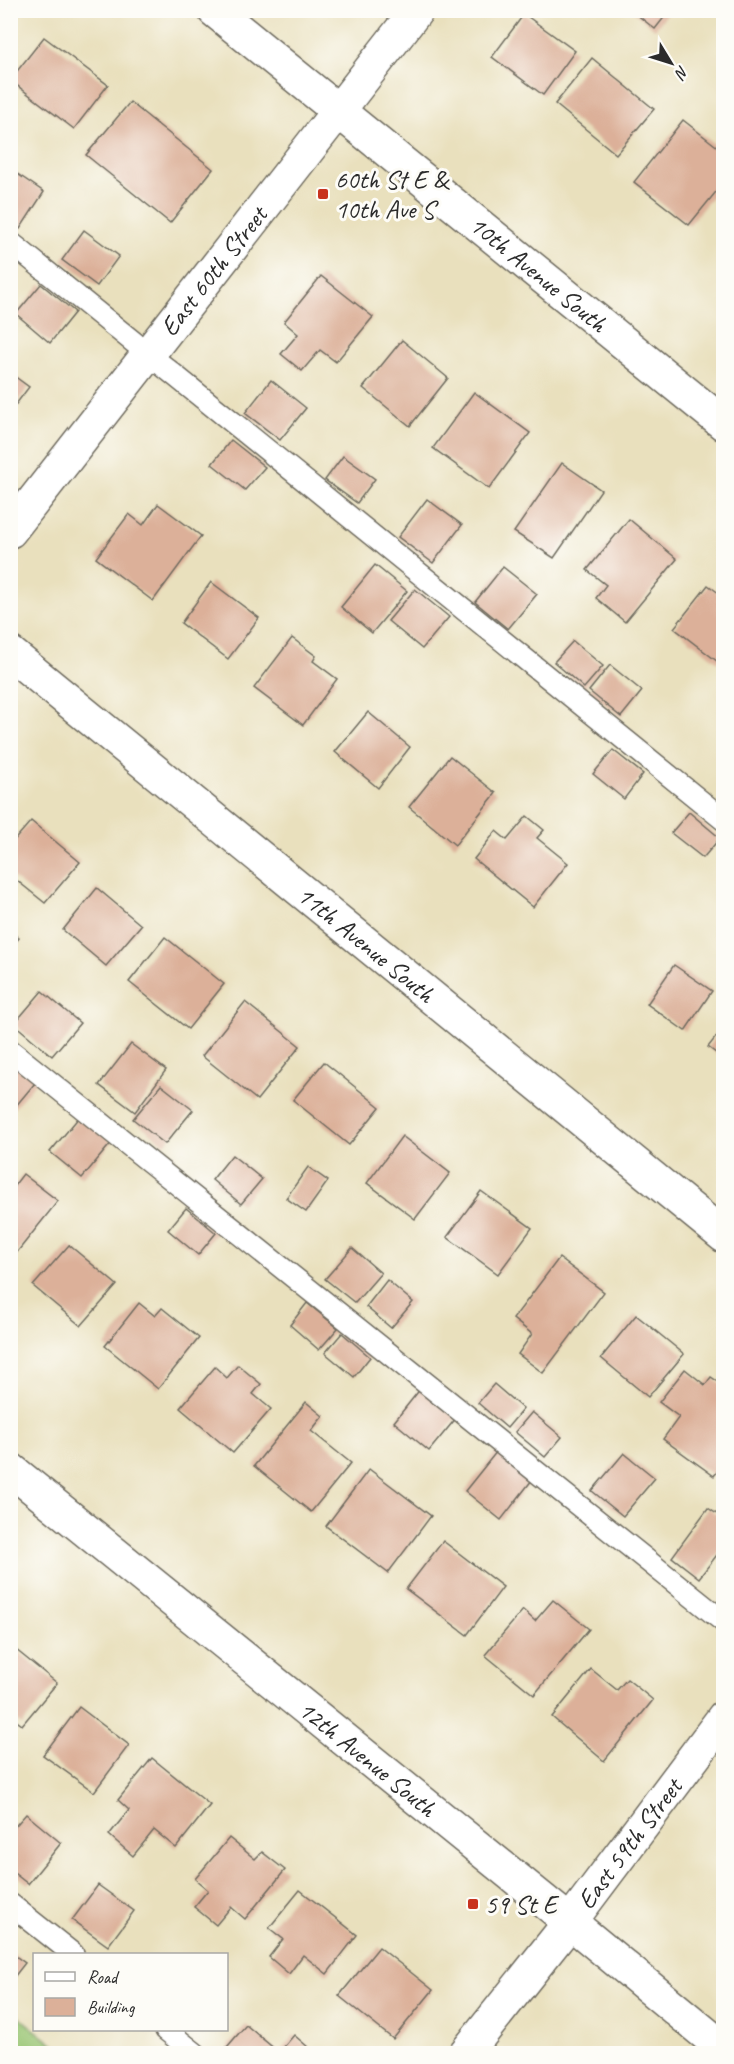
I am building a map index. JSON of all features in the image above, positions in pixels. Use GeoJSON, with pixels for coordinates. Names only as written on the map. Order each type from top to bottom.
{"type":"FeatureCollection","features":[{"type":"Feature","properties":{"kind":"street","name":"10th Avenue South"},"geometry":{"type":"LineString","coordinates":[[214,10],[723,424]]}},
{"type":"Feature","properties":{"kind":"street","name":"East 60th Street"},"geometry":{"type":"LineString","coordinates":[[10,531],[417,10]]}},
{"type":"Feature","properties":{"kind":"street","name":"11th Avenue South"},"geometry":{"type":"LineString","coordinates":[[10,653],[723,1236]]}},
{"type":"Feature","properties":{"kind":"street","name":"12th Avenue South"},"geometry":{"type":"LineString","coordinates":[[10,1469],[570,1922],[723,2049]]}},
{"type":"Feature","properties":{"kind":"street","name":"East 59th Street"},"geometry":{"type":"LineString","coordinates":[[465,2054],[570,1922],[723,1717]]}},
{"type":"Feature","properties":{"kind":"lane"},"geometry":{"type":"LineString","coordinates":[[10,242],[723,820]]}},
{"type":"Feature","properties":{"kind":"lane"},"geometry":{"type":"LineString","coordinates":[[10,1050],[723,1622]]}},
{"type":"Feature","properties":{"kind":"lane"},"geometry":{"type":"LineString","coordinates":[[10,1904],[72,1953]]}},
{"type":"Feature","properties":{"kind":"lane"},"geometry":{"type":"LineString","coordinates":[[167,2031],[196,2054]]}},
{"type":"Feature","properties":{"kind":"green space"},"geometry":{"type":"Polygon","coordinates":[[[15,2014],[33,2028],[33,2031],[36,2031],[64,2053],[11,2053],[11,2020],[15,2014]]]}},
{"type":"Feature","properties":{"kind":"building"},"geometry":{"type":"Polygon","coordinates":[[[631,10],[670,10],[655,29],[631,10]]]}},
{"type":"Feature","properties":{"kind":"building"},"geometry":{"type":"Polygon","coordinates":[[[524,14],[575,51],[543,95],[492,57],[524,14]]]}},
{"type":"Feature","properties":{"kind":"building"},"geometry":{"type":"Polygon","coordinates":[[[44,37],[108,85],[74,129],[10,80],[44,37]]]}},
{"type":"Feature","properties":{"kind":"building"},"geometry":{"type":"Polygon","coordinates":[[[592,58],[654,109],[616,154],[555,104],[592,58]]]}},
{"type":"Feature","properties":{"kind":"building"},"geometry":{"type":"Polygon","coordinates":[[[130,102],[213,169],[170,223],[86,155],[130,102]]]}},
{"type":"Feature","properties":{"kind":"building"},"geometry":{"type":"Polygon","coordinates":[[[683,120],[724,152],[724,182],[689,225],[634,182],[683,120]]]}},
{"type":"Feature","properties":{"kind":"building"},"geometry":{"type":"Polygon","coordinates":[[[10,169],[44,192],[20,229],[10,222],[10,169]]]}},
{"type":"Feature","properties":{"kind":"building"},"geometry":{"type":"Polygon","coordinates":[[[84,230],[119,256],[97,286],[62,260],[84,230]]]}},
{"type":"Feature","properties":{"kind":"building"},"geometry":{"type":"Polygon","coordinates":[[[321,276],[373,317],[336,362],[320,350],[302,371],[281,354],[298,334],[284,322],[321,276]]]}},
{"type":"Feature","properties":{"kind":"building"},"geometry":{"type":"Polygon","coordinates":[[[41,284],[75,312],[50,343],[16,314],[41,284]]]}},
{"type":"Feature","properties":{"kind":"building"},"geometry":{"type":"Polygon","coordinates":[[[402,340],[448,378],[410,426],[363,388],[402,340]]]}},
{"type":"Feature","properties":{"kind":"building"},"geometry":{"type":"Polygon","coordinates":[[[10,373],[29,387],[10,412],[10,373]]]}},
{"type":"Feature","properties":{"kind":"building"},"geometry":{"type":"Polygon","coordinates":[[[271,380],[306,408],[280,440],[245,413],[271,380]]]}},
{"type":"Feature","properties":{"kind":"building"},"geometry":{"type":"Polygon","coordinates":[[[474,392],[530,433],[489,489],[433,448],[474,392]]]}},
{"type":"Feature","properties":{"kind":"building"},"geometry":{"type":"Polygon","coordinates":[[[231,440],[265,467],[245,490],[212,464],[231,440]]]}},
{"type":"Feature","properties":{"kind":"building"},"geometry":{"type":"Polygon","coordinates":[[[343,456],[375,479],[357,503],[325,480],[343,456]]]}},
{"type":"Feature","properties":{"kind":"building"},"geometry":{"type":"Polygon","coordinates":[[[562,463],[601,490],[554,558],[514,532],[562,463]]]}},
{"type":"Feature","properties":{"kind":"building"},"geometry":{"type":"Polygon","coordinates":[[[427,499],[462,525],[433,563],[398,537],[427,499]]]}},
{"type":"Feature","properties":{"kind":"building"},"geometry":{"type":"Polygon","coordinates":[[[158,504],[201,536],[153,601],[96,558],[129,514],[143,525],[158,504]]]}},
{"type":"Feature","properties":{"kind":"building"},"geometry":{"type":"Polygon","coordinates":[[[629,519],[677,559],[625,622],[596,598],[606,585],[587,570],[629,519]]]}},
{"type":"Feature","properties":{"kind":"building"},"geometry":{"type":"Polygon","coordinates":[[[375,565],[407,591],[372,633],[341,607],[375,565]]]}},
{"type":"Feature","properties":{"kind":"building"},"geometry":{"type":"Polygon","coordinates":[[[503,567],[537,594],[508,629],[475,602],[503,567]]]}},
{"type":"Feature","properties":{"kind":"building"},"geometry":{"type":"Polygon","coordinates":[[[211,582],[259,618],[228,659],[181,623],[211,582]]]}},
{"type":"Feature","properties":{"kind":"building"},"geometry":{"type":"Polygon","coordinates":[[[708,585],[724,597],[724,662],[722,665],[674,628],[708,585]]]}},
{"type":"Feature","properties":{"kind":"building"},"geometry":{"type":"Polygon","coordinates":[[[415,589],[449,617],[422,649],[388,621],[415,589]]]}},
{"type":"Feature","properties":{"kind":"building"},"geometry":{"type":"Polygon","coordinates":[[[292,638],[316,656],[313,661],[337,679],[303,725],[254,688],[292,638]]]}},
{"type":"Feature","properties":{"kind":"building"},"geometry":{"type":"Polygon","coordinates":[[[573,641],[603,666],[584,688],[554,662],[573,641]]]}},
{"type":"Feature","properties":{"kind":"building"},"geometry":{"type":"Polygon","coordinates":[[[610,665],[642,691],[621,717],[589,691],[610,665]]]}},
{"type":"Feature","properties":{"kind":"building"},"geometry":{"type":"Polygon","coordinates":[[[368,712],[410,747],[378,788],[335,752],[368,712]]]}},
{"type":"Feature","properties":{"kind":"building"},"geometry":{"type":"Polygon","coordinates":[[[613,750],[643,774],[624,799],[593,774],[613,750]]]}},
{"type":"Feature","properties":{"kind":"building"},"geometry":{"type":"Polygon","coordinates":[[[450,756],[496,793],[455,845],[409,807],[450,756]]]}},
{"type":"Feature","properties":{"kind":"building"},"geometry":{"type":"Polygon","coordinates":[[[689,812],[720,838],[703,858],[671,833],[689,812]]]}},
{"type":"Feature","properties":{"kind":"building"},"geometry":{"type":"Polygon","coordinates":[[[527,816],[544,830],[537,838],[568,863],[533,907],[474,859],[496,831],[507,840],[527,816]]]}},
{"type":"Feature","properties":{"kind":"building"},"geometry":{"type":"Polygon","coordinates":[[[31,821],[80,862],[45,903],[10,875],[10,845],[31,821]]]}},
{"type":"Feature","properties":{"kind":"building"},"geometry":{"type":"Polygon","coordinates":[[[97,888],[141,925],[106,966],[63,930],[97,888]]]}},
{"type":"Feature","properties":{"kind":"building"},"geometry":{"type":"Polygon","coordinates":[[[10,931],[19,938],[10,949],[10,931]]]}},
{"type":"Feature","properties":{"kind":"building"},"geometry":{"type":"Polygon","coordinates":[[[165,937],[224,984],[188,1029],[129,982],[165,937]]]}},
{"type":"Feature","properties":{"kind":"building"},"geometry":{"type":"Polygon","coordinates":[[[674,965],[712,991],[685,1031],[647,1004],[674,965]]]}},
{"type":"Feature","properties":{"kind":"building"},"geometry":{"type":"Polygon","coordinates":[[[42,991],[80,1023],[52,1056],[14,1024],[42,991]]]}},
{"type":"Feature","properties":{"kind":"building"},"geometry":{"type":"Polygon","coordinates":[[[245,1002],[300,1046],[257,1100],[202,1056],[245,1002]]]}},
{"type":"Feature","properties":{"kind":"building"},"geometry":{"type":"Polygon","coordinates":[[[724,1027],[724,1059],[708,1047],[724,1027]]]}},
{"type":"Feature","properties":{"kind":"building"},"geometry":{"type":"Polygon","coordinates":[[[131,1044],[166,1070],[135,1112],[99,1085],[131,1044]]]}},
{"type":"Feature","properties":{"kind":"building"},"geometry":{"type":"Polygon","coordinates":[[[10,1054],[40,1077],[10,1113],[10,1054]]]}},
{"type":"Feature","properties":{"kind":"building"},"geometry":{"type":"Polygon","coordinates":[[[324,1062],[380,1107],[349,1145],[293,1100],[324,1062]]]}},
{"type":"Feature","properties":{"kind":"building"},"geometry":{"type":"Polygon","coordinates":[[[161,1085],[193,1110],[165,1144],[133,1119],[161,1085]]]}},
{"type":"Feature","properties":{"kind":"building"},"geometry":{"type":"Polygon","coordinates":[[[80,1116],[112,1142],[82,1178],[50,1152],[80,1116]]]}},
{"type":"Feature","properties":{"kind":"building"},"geometry":{"type":"Polygon","coordinates":[[[402,1136],[450,1173],[415,1219],[367,1183],[402,1136]]]}},
{"type":"Feature","properties":{"kind":"building"},"geometry":{"type":"Polygon","coordinates":[[[232,1155],[262,1179],[241,1204],[212,1180],[232,1155]]]}},
{"type":"Feature","properties":{"kind":"building"},"geometry":{"type":"Polygon","coordinates":[[[308,1167],[328,1181],[306,1212],[286,1198],[308,1167]]]}},
{"type":"Feature","properties":{"kind":"building"},"geometry":{"type":"Polygon","coordinates":[[[23,1174],[58,1201],[10,1261],[10,1191],[23,1174]]]}},
{"type":"Feature","properties":{"kind":"building"},"geometry":{"type":"Polygon","coordinates":[[[481,1191],[532,1228],[498,1274],[447,1237],[481,1191]]]}},
{"type":"Feature","properties":{"kind":"building"},"geometry":{"type":"Polygon","coordinates":[[[186,1208],[216,1233],[198,1255],[168,1230],[186,1208]]]}},
{"type":"Feature","properties":{"kind":"building"},"geometry":{"type":"Polygon","coordinates":[[[69,1245],[117,1285],[81,1326],[33,1286],[69,1245]]]}},
{"type":"Feature","properties":{"kind":"building"},"geometry":{"type":"Polygon","coordinates":[[[352,1248],[381,1273],[355,1303],[325,1279],[352,1248]]]}},
{"type":"Feature","properties":{"kind":"building"},"geometry":{"type":"Polygon","coordinates":[[[559,1258],[604,1292],[543,1373],[518,1354],[532,1334],[513,1319],[559,1258]]]}},
{"type":"Feature","properties":{"kind":"building"},"geometry":{"type":"Polygon","coordinates":[[[387,1280],[413,1302],[391,1328],[366,1307],[387,1280]]]}},
{"type":"Feature","properties":{"kind":"building"},"geometry":{"type":"Polygon","coordinates":[[[139,1303],[155,1316],[162,1308],[199,1338],[158,1389],[105,1346],[139,1303]]]}},
{"type":"Feature","properties":{"kind":"building"},"geometry":{"type":"Polygon","coordinates":[[[307,1303],[338,1328],[319,1350],[290,1325],[307,1303]]]}},
{"type":"Feature","properties":{"kind":"building"},"geometry":{"type":"Polygon","coordinates":[[[636,1315],[684,1354],[648,1397],[601,1358],[636,1315]]]}},
{"type":"Feature","properties":{"kind":"building"},"geometry":{"type":"Polygon","coordinates":[[[342,1333],[370,1357],[354,1377],[325,1353],[342,1333]]]}},
{"type":"Feature","properties":{"kind":"building"},"geometry":{"type":"Polygon","coordinates":[[[238,1365],[261,1384],[253,1394],[271,1409],[233,1453],[180,1408],[215,1367],[227,1378],[238,1365]]]}},
{"type":"Feature","properties":{"kind":"building"},"geometry":{"type":"Polygon","coordinates":[[[685,1369],[705,1385],[711,1377],[724,1386],[724,1463],[714,1476],[663,1439],[679,1417],[659,1402],[685,1369]]]}},
{"type":"Feature","properties":{"kind":"building"},"geometry":{"type":"Polygon","coordinates":[[[494,1384],[523,1409],[507,1428],[478,1403],[494,1384]]]}},
{"type":"Feature","properties":{"kind":"building"},"geometry":{"type":"Polygon","coordinates":[[[421,1388],[457,1417],[429,1451],[394,1422],[421,1388]]]}},
{"type":"Feature","properties":{"kind":"building"},"geometry":{"type":"Polygon","coordinates":[[[306,1402],[323,1416],[311,1431],[351,1463],[311,1512],[254,1466],[306,1402]]]}},
{"type":"Feature","properties":{"kind":"building"},"geometry":{"type":"Polygon","coordinates":[[[532,1412],[562,1437],[545,1457],[515,1432],[532,1412]]]}},
{"type":"Feature","properties":{"kind":"building"},"geometry":{"type":"Polygon","coordinates":[[[497,1451],[532,1480],[501,1520],[465,1491],[497,1451]]]}},
{"type":"Feature","properties":{"kind":"building"},"geometry":{"type":"Polygon","coordinates":[[[624,1453],[655,1478],[623,1516],[592,1491],[624,1453]]]}},
{"type":"Feature","properties":{"kind":"building"},"geometry":{"type":"Polygon","coordinates":[[[369,1469],[431,1516],[388,1573],[326,1526],[369,1469]]]}},
{"type":"Feature","properties":{"kind":"building"},"geometry":{"type":"Polygon","coordinates":[[[708,1508],[724,1519],[724,1546],[699,1578],[672,1557],[708,1508]]]}},
{"type":"Feature","properties":{"kind":"building"},"geometry":{"type":"Polygon","coordinates":[[[443,1541],[503,1587],[467,1635],[406,1589],[443,1541]]]}},
{"type":"Feature","properties":{"kind":"building"},"geometry":{"type":"Polygon","coordinates":[[[553,1600],[589,1629],[534,1695],[485,1655],[523,1610],[535,1621],[553,1600]]]}},
{"type":"Feature","properties":{"kind":"building"},"geometry":{"type":"Polygon","coordinates":[[[10,1645],[57,1683],[22,1725],[10,1716],[10,1645]]]}},
{"type":"Feature","properties":{"kind":"building"},"geometry":{"type":"Polygon","coordinates":[[[591,1669],[617,1690],[627,1679],[653,1700],[604,1761],[552,1717],[591,1669]]]}},
{"type":"Feature","properties":{"kind":"building"},"geometry":{"type":"Polygon","coordinates":[[[79,1707],[129,1745],[94,1792],[43,1755],[79,1707]]]}},
{"type":"Feature","properties":{"kind":"building"},"geometry":{"type":"Polygon","coordinates":[[[152,1758],[210,1805],[176,1848],[154,1830],[133,1856],[109,1835],[129,1810],[118,1800],[152,1758]]]}},
{"type":"Feature","properties":{"kind":"building"},"geometry":{"type":"Polygon","coordinates":[[[26,1814],[61,1843],[28,1884],[10,1870],[10,1832],[26,1814]]]}},
{"type":"Feature","properties":{"kind":"building"},"geometry":{"type":"Polygon","coordinates":[[[229,1838],[255,1859],[262,1852],[285,1870],[245,1919],[231,1907],[216,1925],[194,1907],[208,1890],[195,1879],[229,1838]]]}},
{"type":"Feature","properties":{"kind":"building"},"geometry":{"type":"Polygon","coordinates":[[[98,1885],[134,1911],[108,1946],[72,1920],[98,1885]]]}},
{"type":"Feature","properties":{"kind":"building"},"geometry":{"type":"Polygon","coordinates":[[[300,1890],[357,1935],[327,1974],[303,1955],[289,1974],[269,1957],[283,1939],[269,1928],[300,1890]]]}},
{"type":"Feature","properties":{"kind":"building"},"geometry":{"type":"Polygon","coordinates":[[[379,1947],[433,1990],[393,2039],[339,1996],[379,1947]]]}},
{"type":"Feature","properties":{"kind":"building"},"geometry":{"type":"Polygon","coordinates":[[[10,1952],[25,1963],[10,1982],[10,1952]]]}},
{"type":"Feature","properties":{"kind":"building"},"geometry":{"type":"Polygon","coordinates":[[[246,2025],[277,2051],[275,2054],[235,2054],[227,2047],[246,2025]]]}},
{"type":"Feature","properties":{"kind":"building"},"geometry":{"type":"Polygon","coordinates":[[[294,2035],[316,2054],[278,2054],[294,2035]]]}},
{"type":"Feature","properties":{"kind":"place","name":"60th St E & 10th Ave S"},"geometry":{"type":"Point","coordinates":[323,194]}},
{"type":"Feature","properties":{"kind":"place","name":"59 St E"},"geometry":{"type":"Point","coordinates":[473,1904]}}]}
